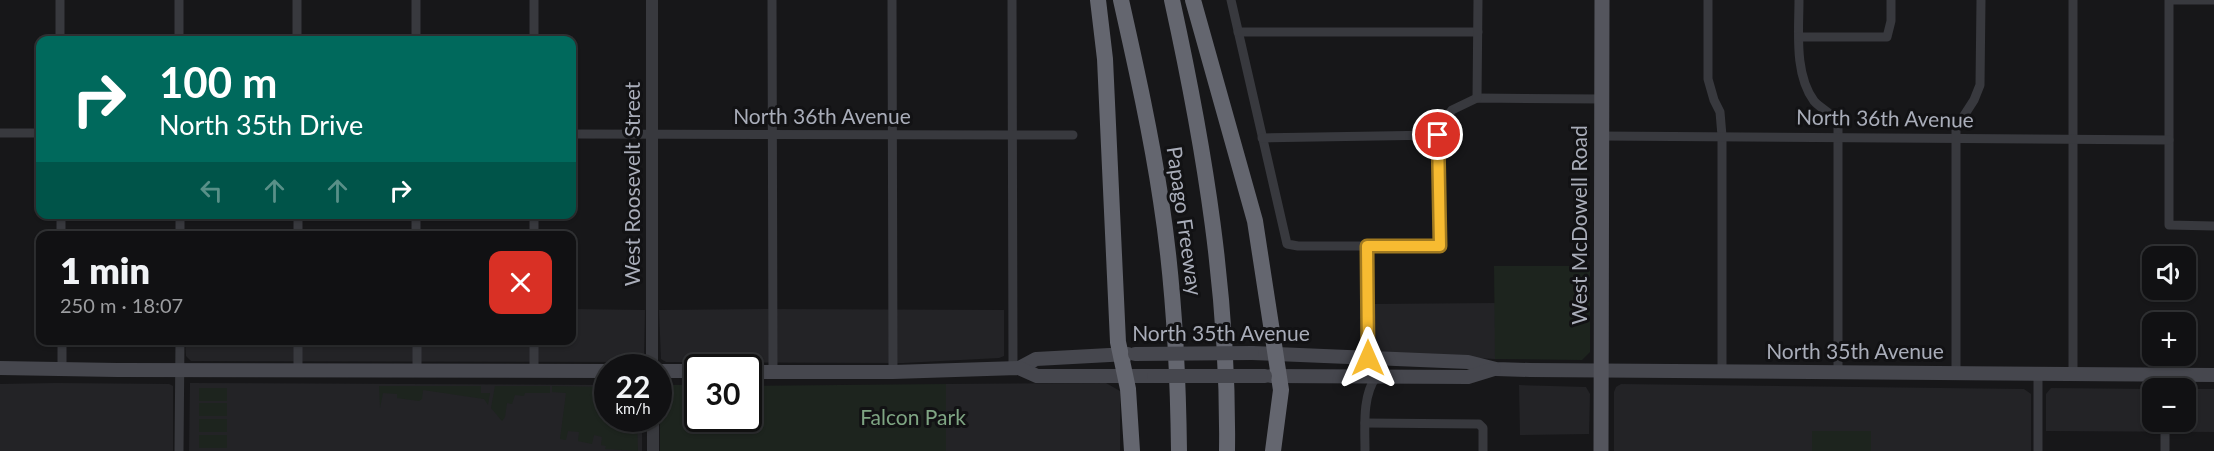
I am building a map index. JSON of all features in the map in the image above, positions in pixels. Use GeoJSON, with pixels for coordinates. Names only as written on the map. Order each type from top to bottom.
{"type":"FeatureCollection","features":[{"type":"Feature","properties":{"kind":"highway"},"geometry":{"type":"LineString","coordinates":[[1098,0],[1105,60],[1118,342],[1128,354],[1131,376],[1132,451]]}},
{"type":"Feature","properties":{"kind":"highway","name":"Papago Freeway"},"geometry":{"type":"LineString","coordinates":[[1121,0],[1155,161],[1168,250],[1178,385],[1179,451]]}},
{"type":"Feature","properties":{"kind":"highway","name":"Papago Freeway"},"geometry":{"type":"LineString","coordinates":[[1172,0],[1209,188],[1218,260],[1225,333],[1227,451]]}},
{"type":"Feature","properties":{"kind":"highway"},"geometry":{"type":"LineString","coordinates":[[1193,0],[1231,128],[1255,221],[1272,376],[1281,390],[1274,451]]}},
{"type":"Feature","properties":{"kind":"main road","name":"West McDowell Road"},"geometry":{"type":"LineString","coordinates":[[1601,451],[1602,0]]}},
{"type":"Feature","properties":{"kind":"main road","name":"North 35th Avenue"},"geometry":{"type":"LineString","coordinates":[[762,372],[893,372],[1016,368],[1036,359],[1128,354],[1271,353],[1468,362],[1496,369],[2073,374],[2142,380]]}},
{"type":"Feature","properties":{"kind":"main road"},"geometry":{"type":"LineString","coordinates":[[0,368],[594,371]]}},
{"type":"Feature","properties":{"kind":"main road","name":"North 35th Avenue"},"geometry":{"type":"LineString","coordinates":[[1016,368],[1037,376],[1376,377],[1468,377],[1496,369]]}},
{"type":"Feature","properties":{"kind":"main road","name":"North 35th Avenue"},"geometry":{"type":"LineString","coordinates":[[2193,378],[2214,375]]}},
{"type":"Feature","properties":{"kind":"street"},"geometry":{"type":"LineString","coordinates":[[60,0],[60,36]]}},
{"type":"Feature","properties":{"kind":"street"},"geometry":{"type":"LineString","coordinates":[[179,0],[179,36]]}},
{"type":"Feature","properties":{"kind":"street"},"geometry":{"type":"LineString","coordinates":[[297,0],[297,36]]}},
{"type":"Feature","properties":{"kind":"street"},"geometry":{"type":"LineString","coordinates":[[416,0],[416,36]]}},
{"type":"Feature","properties":{"kind":"street"},"geometry":{"type":"LineString","coordinates":[[534,0],[534,36]]}},
{"type":"Feature","properties":{"kind":"street","name":"West Roosevelt Street"},"geometry":{"type":"LineString","coordinates":[[652,0],[652,354]]}},
{"type":"Feature","properties":{"kind":"street"},"geometry":{"type":"LineString","coordinates":[[772,0],[773,372]]}},
{"type":"Feature","properties":{"kind":"street"},"geometry":{"type":"LineString","coordinates":[[892,0],[893,372]]}},
{"type":"Feature","properties":{"kind":"street"},"geometry":{"type":"LineString","coordinates":[[1012,0],[1016,368]]}},
{"type":"Feature","properties":{"kind":"street"},"geometry":{"type":"LineString","coordinates":[[1231,0],[1287,244],[1298,246],[1440,246],[1438,135],[1452,110],[1478,98],[1602,99]]}},
{"type":"Feature","properties":{"kind":"street"},"geometry":{"type":"LineString","coordinates":[[1478,0],[1478,98]]}},
{"type":"Feature","properties":{"kind":"street"},"geometry":{"type":"LineString","coordinates":[[1708,0],[1708,79],[1720,112],[1722,136],[1722,372]]}},
{"type":"Feature","properties":{"kind":"street"},"geometry":{"type":"LineString","coordinates":[[1799,0],[1799,37],[1805,82],[1814,101],[1838,122],[1838,373]]}},
{"type":"Feature","properties":{"kind":"street"},"geometry":{"type":"LineString","coordinates":[[1799,37],[1887,37],[1891,21],[1891,0]]}},
{"type":"Feature","properties":{"kind":"street"},"geometry":{"type":"LineString","coordinates":[[1956,374],[1956,128],[1974,100],[1980,85],[1981,0]]}},
{"type":"Feature","properties":{"kind":"street"},"geometry":{"type":"LineString","coordinates":[[2073,0],[2073,374]]}},
{"type":"Feature","properties":{"kind":"street"},"geometry":{"type":"LineString","coordinates":[[2214,0],[2169,0],[2169,225],[2214,226]]}},
{"type":"Feature","properties":{"kind":"street"},"geometry":{"type":"LineString","coordinates":[[1238,32],[1478,32]]}},
{"type":"Feature","properties":{"kind":"street"},"geometry":{"type":"LineString","coordinates":[[0,133],[36,133]]}},
{"type":"Feature","properties":{"kind":"street","name":"North 36th Avenue"},"geometry":{"type":"LineString","coordinates":[[576,134],[1073,135]]}},
{"type":"Feature","properties":{"kind":"street"},"geometry":{"type":"LineString","coordinates":[[1262,138],[1438,135]]}},
{"type":"Feature","properties":{"kind":"street","name":"North 36th Avenue"},"geometry":{"type":"LineString","coordinates":[[1601,136],[2169,140]]}},
{"type":"Feature","properties":{"kind":"street"},"geometry":{"type":"LineString","coordinates":[[1367,246],[1368,358]]}},
{"type":"Feature","properties":{"kind":"street"},"geometry":{"type":"LineString","coordinates":[[62,345],[62,369]]}},
{"type":"Feature","properties":{"kind":"street"},"geometry":{"type":"LineString","coordinates":[[179,451],[180,345]]}},
{"type":"Feature","properties":{"kind":"street"},"geometry":{"type":"LineString","coordinates":[[298,345],[298,371]]}},
{"type":"Feature","properties":{"kind":"street"},"geometry":{"type":"LineString","coordinates":[[417,345],[417,370]]}},
{"type":"Feature","properties":{"kind":"street"},"geometry":{"type":"LineString","coordinates":[[534,345],[534,371]]}},
{"type":"Feature","properties":{"kind":"street"},"geometry":{"type":"LineString","coordinates":[[2038,374],[2038,451]]}},
{"type":"Feature","properties":{"kind":"street"},"geometry":{"type":"LineString","coordinates":[[1365,451],[1368,390],[1376,377]]}},
{"type":"Feature","properties":{"kind":"street"},"geometry":{"type":"LineString","coordinates":[[1365,423],[1481,424],[1483,451]]}},
{"type":"Feature","properties":{"kind":"street"},"geometry":{"type":"LineString","coordinates":[[653,432],[653,451]]}},
{"type":"Feature","properties":{"kind":"street"},"geometry":{"type":"LineString","coordinates":[[2164,432],[2165,451]]}},
{"type":"Feature","properties":{"kind":"shaded area"},"geometry":{"type":"Polygon","coordinates":[[[1495,303],[1495,359],[1380,353],[1374,347],[1374,304],[1495,303]]]}},
{"type":"Feature","properties":{"kind":"shaded area"},"geometry":{"type":"Polygon","coordinates":[[[576,309],[645,310],[644,354],[594,354],[594,362],[191,361],[186,356],[185,345],[576,345],[576,309]]]}},
{"type":"Feature","properties":{"kind":"shaded area"},"geometry":{"type":"Polygon","coordinates":[[[659,310],[1004,310],[1004,356],[903,363],[762,362],[762,354],[684,354],[684,362],[672,362],[672,354],[661,354],[659,310]]]}},
{"type":"Feature","properties":{"kind":"shaded area"},"geometry":{"type":"Polygon","coordinates":[[[190,383],[594,385],[594,432],[642,432],[642,451],[189,451],[190,383]]]}},
{"type":"Feature","properties":{"kind":"shaded area"},"geometry":{"type":"Polygon","coordinates":[[[1106,383],[1120,391],[1120,451],[946,451],[946,384],[1106,383]]]}},
{"type":"Feature","properties":{"kind":"shaded area"},"geometry":{"type":"Polygon","coordinates":[[[0,384],[169,384],[173,386],[173,451],[0,451],[0,384]]]}},
{"type":"Feature","properties":{"kind":"shaded area"},"geometry":{"type":"Polygon","coordinates":[[[1621,384],[2024,389],[2031,394],[2031,451],[1614,451],[1614,392],[1621,384]]]}},
{"type":"Feature","properties":{"kind":"shaded area"},"geometry":{"type":"Polygon","coordinates":[[[1519,385],[1586,387],[1590,394],[1589,434],[1520,435],[1519,385]]]}},
{"type":"Feature","properties":{"kind":"shaded area"},"geometry":{"type":"Polygon","coordinates":[[[2051,388],[2142,389],[2142,432],[2046,431],[2046,394],[2051,388]]]}},
{"type":"Feature","properties":{"kind":"shaded area"},"geometry":{"type":"Polygon","coordinates":[[[2196,389],[2214,389],[2214,432],[2196,432],[2196,389]]]}},
{"type":"Feature","properties":{"kind":"green space"},"geometry":{"type":"Polygon","coordinates":[[[1494,266],[1590,266],[1590,352],[1582,360],[1495,359],[1494,266]]]}},
{"type":"Feature","properties":{"kind":"green space","name":"Falcon Park"},"geometry":{"type":"Polygon","coordinates":[[[946,384],[946,451],[660,451],[660,432],[672,432],[672,385],[684,385],[684,432],[762,432],[762,386],[946,384]]]}},
{"type":"Feature","properties":{"kind":"green space"},"geometry":{"type":"Polygon","coordinates":[[[379,386],[481,386],[481,393],[490,393],[488,405],[484,399],[423,390],[422,399],[419,401],[397,398],[397,394],[383,393],[380,408],[379,386]]]}},
{"type":"Feature","properties":{"kind":"green space"},"geometry":{"type":"Polygon","coordinates":[[[495,386],[550,386],[550,393],[515,395],[512,404],[507,403],[505,417],[502,421],[491,408],[495,386]]]}},
{"type":"Feature","properties":{"kind":"green space"},"geometry":{"type":"Polygon","coordinates":[[[552,386],[594,387],[594,432],[637,432],[638,451],[605,449],[606,446],[601,445],[602,437],[594,435],[592,444],[578,441],[579,432],[568,431],[566,440],[560,439],[566,393],[552,392],[552,386]]]}},
{"type":"Feature","properties":{"kind":"green space"},"geometry":{"type":"Polygon","coordinates":[[[199,388],[227,388],[227,401],[199,401],[199,388]]]}},
{"type":"Feature","properties":{"kind":"green space"},"geometry":{"type":"Polygon","coordinates":[[[199,403],[227,403],[227,416],[199,416],[199,403]]]}},
{"type":"Feature","properties":{"kind":"green space"},"geometry":{"type":"Polygon","coordinates":[[[199,419],[227,419],[227,432],[199,432],[199,419]]]}},
{"type":"Feature","properties":{"kind":"green space"},"geometry":{"type":"Polygon","coordinates":[[[1812,431],[1871,431],[1871,451],[1812,451],[1812,431]]]}},
{"type":"Feature","properties":{"kind":"green space"},"geometry":{"type":"Polygon","coordinates":[[[199,435],[227,435],[227,448],[199,448],[199,435]]]}},
{"type":"Feature","properties":{"kind":"route"},"geometry":{"type":"LineString","coordinates":[[1368,358],[1367,246],[1440,246],[1438,135]]}}]}
